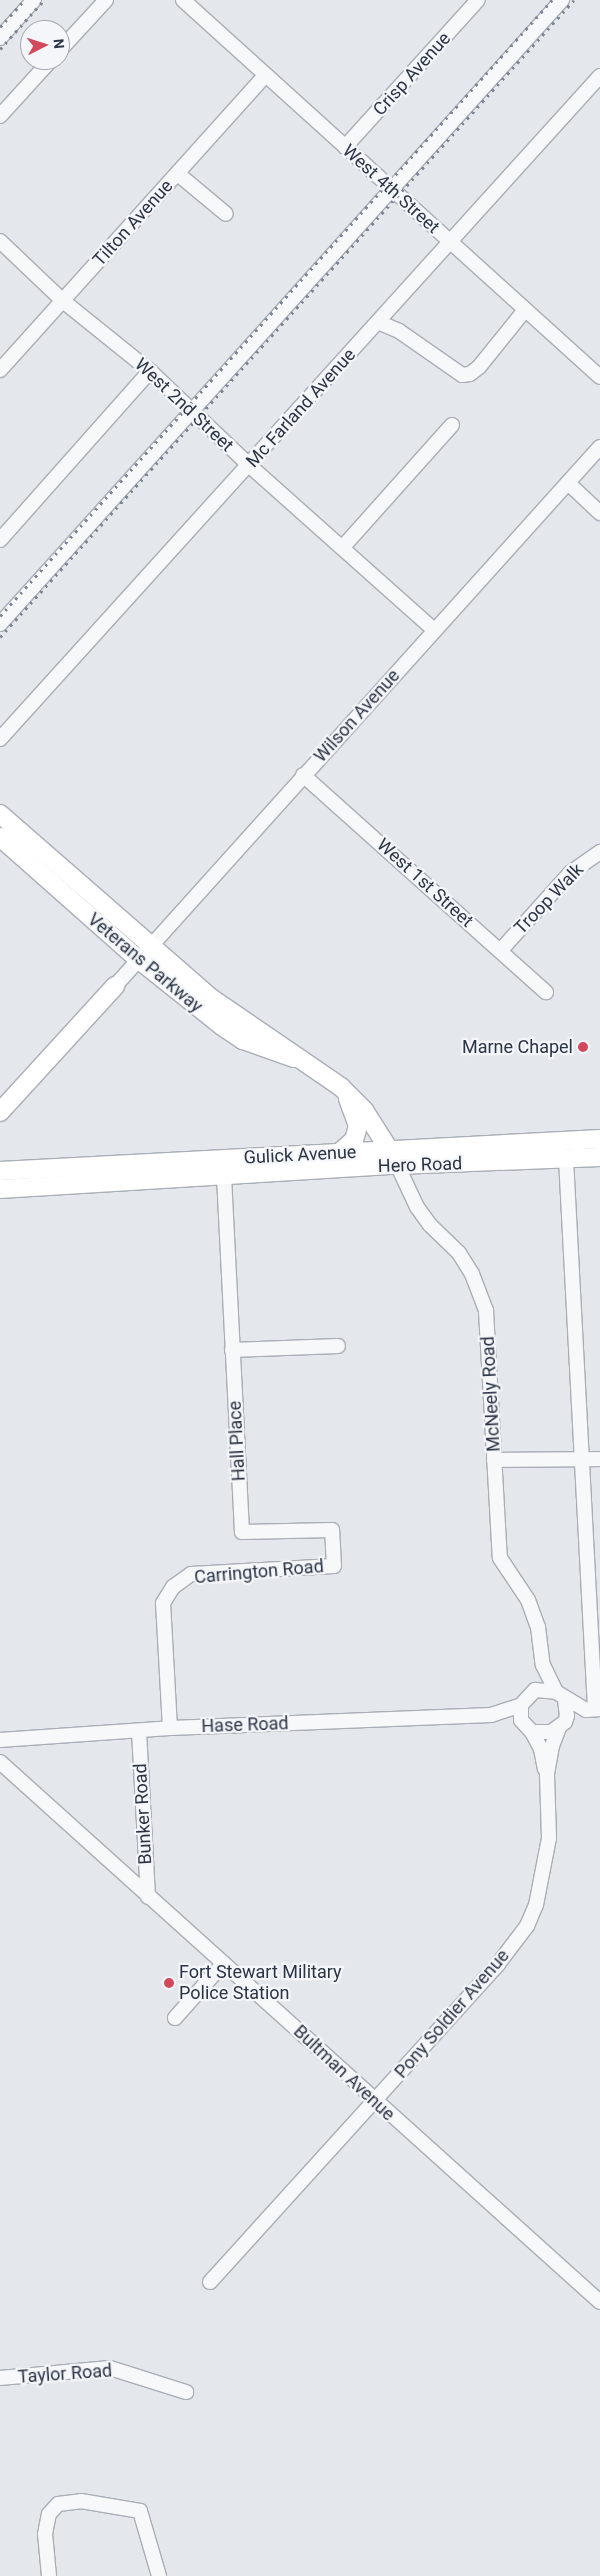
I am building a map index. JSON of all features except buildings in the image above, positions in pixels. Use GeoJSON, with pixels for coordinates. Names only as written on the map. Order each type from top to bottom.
{"type":"FeatureCollection","features":[{"type":"Feature","properties":{"kind":"main road","name":"Veterans Parkway"},"geometry":{"type":"LineString","coordinates":[[0,814],[211,998],[307,1062]]}},
{"type":"Feature","properties":{"kind":"main road","name":"Veterans Parkway"},"geometry":{"type":"LineString","coordinates":[[0,837],[138,959],[222,1026],[243,1040],[307,1062]]}},
{"type":"Feature","properties":{"kind":"main road"},"geometry":{"type":"LineString","coordinates":[[0,1112],[115,986]]}},
{"type":"Feature","properties":{"kind":"main road"},"geometry":{"type":"LineString","coordinates":[[307,1062],[342,1087],[364,1110],[394,1158]]}},
{"type":"Feature","properties":{"kind":"main road"},"geometry":{"type":"LineString","coordinates":[[339,1153],[354,1140],[358,1126],[353,1107],[342,1087]]}},
{"type":"Feature","properties":{"kind":"main road","name":"Gulick Avenue"},"geometry":{"type":"LineString","coordinates":[[0,1171],[339,1153],[394,1158],[600,1139]]}},
{"type":"Feature","properties":{"kind":"main road","name":"Hero Road"},"geometry":{"type":"LineString","coordinates":[[0,1189],[224,1176],[394,1158],[566,1159],[600,1157]]}},
{"type":"Feature","properties":{"kind":"street"},"geometry":{"type":"LineString","coordinates":[[0,38],[34,0]]}},
{"type":"Feature","properties":{"kind":"street"},"geometry":{"type":"LineString","coordinates":[[70,39],[106,0]]}},
{"type":"Feature","properties":{"kind":"street","name":"West 4th Street"},"geometry":{"type":"LineString","coordinates":[[183,0],[600,377]]}},
{"type":"Feature","properties":{"kind":"street","name":"Crisp Avenue"},"geometry":{"type":"LineString","coordinates":[[345,147],[478,0]]}},
{"type":"Feature","properties":{"kind":"street"},"geometry":{"type":"LineString","coordinates":[[0,624],[562,0]]}},
{"type":"Feature","properties":{"kind":"street"},"geometry":{"type":"LineString","coordinates":[[0,116],[42,70]]}},
{"type":"Feature","properties":{"kind":"street","name":"Tilton Avenue"},"geometry":{"type":"LineString","coordinates":[[0,370],[266,75]]}},
{"type":"Feature","properties":{"kind":"street","name":"Mc Farland Avenue"},"geometry":{"type":"LineString","coordinates":[[0,739],[250,466],[600,76]]}},
{"type":"Feature","properties":{"kind":"street"},"geometry":{"type":"LineString","coordinates":[[178,174],[226,214]]}},
{"type":"Feature","properties":{"kind":"street","name":"West 2nd Street"},"geometry":{"type":"LineString","coordinates":[[0,240],[63,301],[150,371],[250,466],[434,630]]}},
{"type":"Feature","properties":{"kind":"street"},"geometry":{"type":"LineString","coordinates":[[378,322],[399,331],[462,375],[470,374],[479,367],[525,310]]}},
{"type":"Feature","properties":{"kind":"street"},"geometry":{"type":"LineString","coordinates":[[0,540],[150,371]]}},
{"type":"Feature","properties":{"kind":"street"},"geometry":{"type":"LineString","coordinates":[[342,548],[452,425]]}},
{"type":"Feature","properties":{"kind":"street","name":"Wilson Avenue"},"geometry":{"type":"LineString","coordinates":[[115,986],[600,447]]}},
{"type":"Feature","properties":{"kind":"street"},"geometry":{"type":"LineString","coordinates":[[568,483],[600,513]]}},
{"type":"Feature","properties":{"kind":"street","name":"West 1st Street"},"geometry":{"type":"LineString","coordinates":[[304,775],[546,992]]}},
{"type":"Feature","properties":{"kind":"street","name":"Troop Walk"},"geometry":{"type":"LineString","coordinates":[[501,950],[570,873],[600,852]]}},
{"type":"Feature","properties":{"kind":"street","name":"McNeely Road"},"geometry":{"type":"LineString","coordinates":[[394,1158],[417,1207],[430,1225],[458,1253],[480,1291],[487,1325],[500,1558],[528,1600],[538,1626],[541,1656]]}},
{"type":"Feature","properties":{"kind":"street"},"geometry":{"type":"LineString","coordinates":[[566,1159],[594,1709]]}},
{"type":"Feature","properties":{"kind":"street","name":"Hall Place"},"geometry":{"type":"LineString","coordinates":[[224,1176],[242,1532]]}},
{"type":"Feature","properties":{"kind":"street"},"geometry":{"type":"LineString","coordinates":[[232,1350],[338,1346]]}},
{"type":"Feature","properties":{"kind":"street"},"geometry":{"type":"LineString","coordinates":[[494,1460],[600,1459]]}},
{"type":"Feature","properties":{"kind":"street","name":"Carrington Road"},"geometry":{"type":"LineString","coordinates":[[170,1728],[163,1603],[173,1586],[191,1574],[334,1566],[332,1530],[242,1532]]}},
{"type":"Feature","properties":{"kind":"street"},"geometry":{"type":"LineString","coordinates":[[541,1656],[546,1675],[560,1696],[567,1716],[552,1746],[547,1774]]}},
{"type":"Feature","properties":{"kind":"street"},"geometry":{"type":"LineString","coordinates":[[541,1656],[535,1683],[525,1699],[520,1713],[541,1749],[547,1774]]}},
{"type":"Feature","properties":{"kind":"street"},"geometry":{"type":"LineString","coordinates":[[491,1715],[542,1689],[594,1709]]}},
{"type":"Feature","properties":{"kind":"street"},"geometry":{"type":"LineString","coordinates":[[491,1715],[544,1735],[594,1709]]}},
{"type":"Feature","properties":{"kind":"street","name":"Hase Road"},"geometry":{"type":"LineString","coordinates":[[0,1740],[170,1728],[491,1715]]}},
{"type":"Feature","properties":{"kind":"street","name":"Bunker Road"},"geometry":{"type":"LineString","coordinates":[[139,1731],[148,1897]]}},
{"type":"Feature","properties":{"kind":"street","name":"Bultman Avenue"},"geometry":{"type":"LineString","coordinates":[[3,1772],[148,1897],[600,2302]]}},
{"type":"Feature","properties":{"kind":"street","name":"Pony Soldier Avenue"},"geometry":{"type":"LineString","coordinates":[[210,2282],[375,2102],[527,1926],[536,1905],[549,1838],[547,1774]]}},
{"type":"Feature","properties":{"kind":"street"},"geometry":{"type":"LineString","coordinates":[[175,2018],[222,1964]]}},
{"type":"Feature","properties":{"kind":"street","name":"Taylor Road"},"geometry":{"type":"LineString","coordinates":[[0,2378],[110,2368],[186,2392]]}},
{"type":"Feature","properties":{"kind":"street"},"geometry":{"type":"LineString","coordinates":[[49,2576],[45,2534],[50,2514],[58,2504],[81,2501],[140,2511],[159,2576]]}},
{"type":"Feature","properties":{"kind":"railway"},"geometry":{"type":"LineString","coordinates":[[0,27],[24,0]]}},
{"type":"Feature","properties":{"kind":"railway"},"geometry":{"type":"LineString","coordinates":[[0,49],[44,0]]}},
{"type":"Feature","properties":{"kind":"railway"},"geometry":{"type":"LineString","coordinates":[[0,616],[552,0]]}},
{"type":"Feature","properties":{"kind":"railway"},"geometry":{"type":"LineString","coordinates":[[0,637],[574,0]]}},
{"type":"Feature","properties":{"kind":"place","name":"Marne Chapel"},"geometry":{"type":"Point","coordinates":[583,1047]}},
{"type":"Feature","properties":{"kind":"place","name":"Fort Stewart Military Police Station"},"geometry":{"type":"Point","coordinates":[169,1983]}}]}
